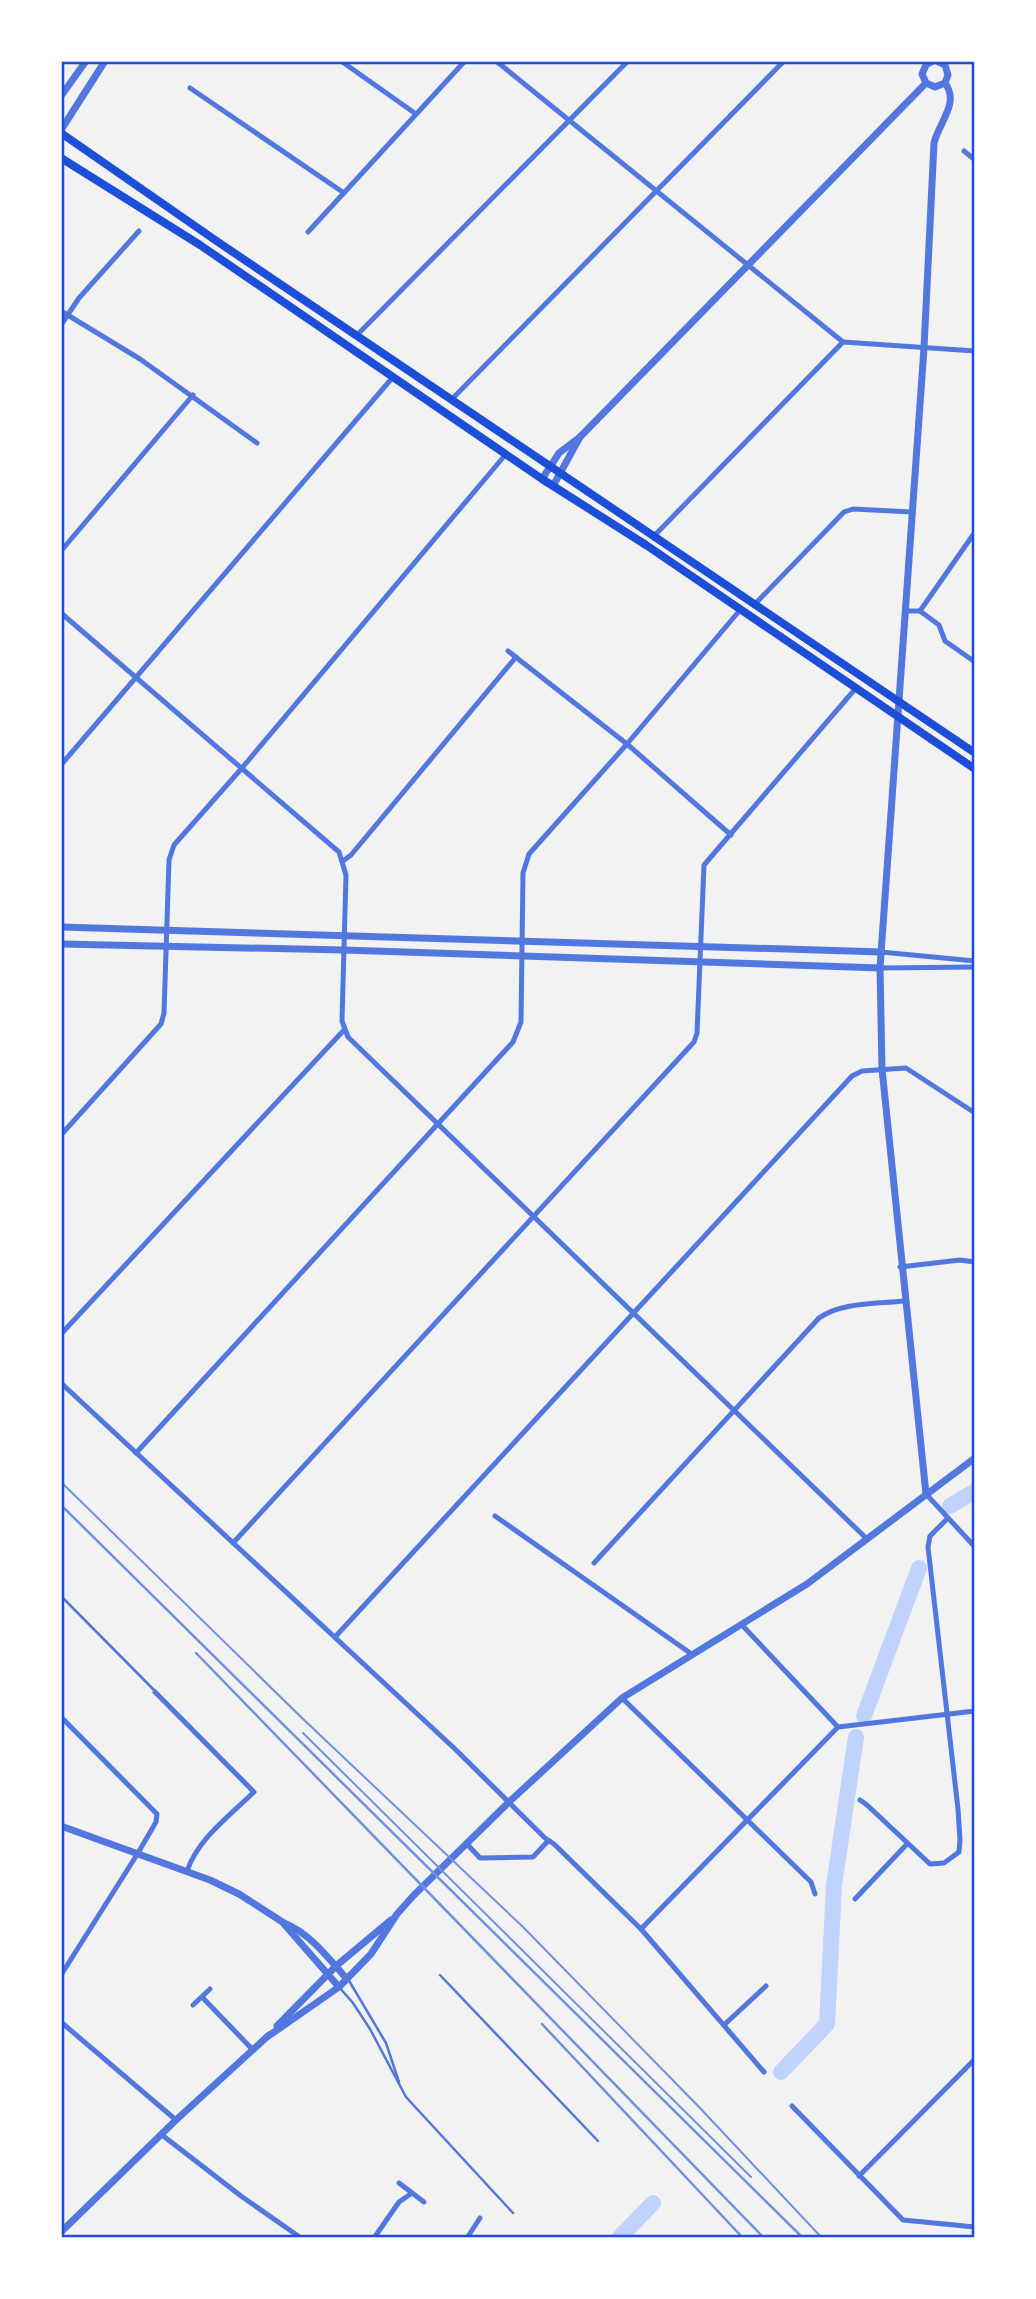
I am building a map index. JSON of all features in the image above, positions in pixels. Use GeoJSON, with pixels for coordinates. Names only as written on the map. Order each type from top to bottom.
{"type":"FeatureCollection","features":[{"type":"Feature","properties":{"kind":"main road"},"geometry":{"type":"LineString","coordinates":[[61,131],[357,335],[975,753]]}},
{"type":"Feature","properties":{"kind":"main road"},"geometry":{"type":"LineString","coordinates":[[61,158],[200,245],[542,479],[975,769]]}},
{"type":"Feature","properties":{"kind":"street"},"geometry":{"type":"LineString","coordinates":[[61,96],[86,61]]}},
{"type":"Feature","properties":{"kind":"street"},"geometry":{"type":"LineString","coordinates":[[61,131],[105,61]]}},
{"type":"Feature","properties":{"kind":"street"},"geometry":{"type":"LineString","coordinates":[[341,61],[416,114]]}},
{"type":"Feature","properties":{"kind":"street"},"geometry":{"type":"LineString","coordinates":[[308,232],[465,61]]}},
{"type":"Feature","properties":{"kind":"street"},"geometry":{"type":"LineString","coordinates":[[496,61],[844,342],[975,351]]}},
{"type":"Feature","properties":{"kind":"street"},"geometry":{"type":"LineString","coordinates":[[357,335],[628,61]]}},
{"type":"Feature","properties":{"kind":"street"},"geometry":{"type":"LineString","coordinates":[[452,399],[784,61]]}},
{"type":"Feature","properties":{"kind":"street"},"geometry":{"type":"LineString","coordinates":[[929,62],[947,63],[948,75],[945,83],[935,87],[926,83],[922,74],[929,62]]}},
{"type":"Feature","properties":{"kind":"street"},"geometry":{"type":"LineString","coordinates":[[542,479],[563,449],[580,436],[926,83]]}},
{"type":"Feature","properties":{"kind":"street"},"geometry":{"type":"LineString","coordinates":[[945,83],[951,98],[950,109],[937,128],[934,143],[924,348],[881,952],[882,1069],[900,1267],[926,1494],[975,1547]]}},
{"type":"Feature","properties":{"kind":"street"},"geometry":{"type":"LineString","coordinates":[[190,88],[344,193]]}},
{"type":"Feature","properties":{"kind":"street"},"geometry":{"type":"LineString","coordinates":[[964,151],[975,160]]}},
{"type":"Feature","properties":{"kind":"street"},"geometry":{"type":"LineString","coordinates":[[61,325],[64,313],[139,232]]}},
{"type":"Feature","properties":{"kind":"street"},"geometry":{"type":"LineString","coordinates":[[64,313],[140,359],[257,443]]}},
{"type":"Feature","properties":{"kind":"street"},"geometry":{"type":"LineString","coordinates":[[654,536],[844,342]]}},
{"type":"Feature","properties":{"kind":"street"},"geometry":{"type":"LineString","coordinates":[[61,765],[393,377]]}},
{"type":"Feature","properties":{"kind":"street"},"geometry":{"type":"LineString","coordinates":[[61,551],[193,395]]}},
{"type":"Feature","properties":{"kind":"street"},"geometry":{"type":"LineString","coordinates":[[553,486],[580,436]]}},
{"type":"Feature","properties":{"kind":"street"},"geometry":{"type":"LineString","coordinates":[[61,1135],[161,1024],[164,1013],[171,851],[506,454]]}},
{"type":"Feature","properties":{"kind":"street"},"geometry":{"type":"LineString","coordinates":[[754,605],[844,512],[853,509],[912,512]]}},
{"type":"Feature","properties":{"kind":"street"},"geometry":{"type":"LineString","coordinates":[[920,611],[975,533]]}},
{"type":"Feature","properties":{"kind":"street"},"geometry":{"type":"LineString","coordinates":[[136,1453],[517,1036],[521,1022],[523,873],[529,854],[627,744],[740,610]]}},
{"type":"Feature","properties":{"kind":"street"},"geometry":{"type":"LineString","coordinates":[[905,611],[920,611],[939,625],[944,641],[975,662]]}},
{"type":"Feature","properties":{"kind":"street"},"geometry":{"type":"LineString","coordinates":[[61,613],[333,845],[343,861],[346,875],[344,1030],[354,1043],[867,1539]]}},
{"type":"Feature","properties":{"kind":"street"},"geometry":{"type":"LineString","coordinates":[[508,650],[627,744],[731,835]]}},
{"type":"Feature","properties":{"kind":"street"},"geometry":{"type":"LineString","coordinates":[[343,861],[351,855],[516,657]]}},
{"type":"Feature","properties":{"kind":"street"},"geometry":{"type":"LineString","coordinates":[[233,1543],[535,1218],[694,1042],[697,1033],[699,962],[702,947],[704,868],[856,688]]}},
{"type":"Feature","properties":{"kind":"street"},"geometry":{"type":"LineString","coordinates":[[61,927],[881,952],[975,961]]}},
{"type":"Feature","properties":{"kind":"street"},"geometry":{"type":"LineString","coordinates":[[61,944],[344,950],[880,968],[975,967]]}},
{"type":"Feature","properties":{"kind":"street"},"geometry":{"type":"LineString","coordinates":[[61,1334],[344,1030]]}},
{"type":"Feature","properties":{"kind":"street"},"geometry":{"type":"LineString","coordinates":[[335,1637],[852,1076],[862,1071],[910,1069],[975,1113]]}},
{"type":"Feature","properties":{"kind":"street"},"geometry":{"type":"LineString","coordinates":[[900,1267],[960,1260],[975,1262]]}},
{"type":"Feature","properties":{"kind":"street"},"geometry":{"type":"LineString","coordinates":[[594,1563],[819,1318],[830,1310],[904,1301]]}},
{"type":"Feature","properties":{"kind":"street"},"geometry":{"type":"LineString","coordinates":[[61,1383],[335,1637],[641,1929],[764,2072]]}},
{"type":"Feature","properties":{"kind":"street"},"geometry":{"type":"LineString","coordinates":[[61,2232],[176,2120],[267,2037],[336,1966],[397,1914],[466,1843],[622,1698],[807,1584],[975,1458]]}},
{"type":"Feature","properties":{"kind":"street"},"geometry":{"type":"LineString","coordinates":[[495,1516],[692,1654]]}},
{"type":"Feature","properties":{"kind":"street"},"geometry":{"type":"LineString","coordinates":[[860,1800],[926,1862],[934,1866],[948,1861],[959,1852],[958,1809],[928,1542],[930,1536],[947,1519]]}},
{"type":"Feature","properties":{"kind":"street"},"geometry":{"type":"LineString","coordinates":[[741,1624],[838,1727]]}},
{"type":"Feature","properties":{"kind":"street"},"geometry":{"type":"LineString","coordinates":[[155,1692],[254,1793],[201,1844],[187,1871]]}},
{"type":"Feature","properties":{"kind":"street"},"geometry":{"type":"LineString","coordinates":[[622,1698],[811,1882],[815,1894]]}},
{"type":"Feature","properties":{"kind":"street"},"geometry":{"type":"LineString","coordinates":[[641,1929],[838,1727],[975,1711]]}},
{"type":"Feature","properties":{"kind":"street"},"geometry":{"type":"LineString","coordinates":[[61,1717],[157,1814],[156,1822],[138,1853],[61,1975]]}},
{"type":"Feature","properties":{"kind":"street"},"geometry":{"type":"LineString","coordinates":[[61,1826],[222,1885],[294,1927],[313,1942],[347,1979]]}},
{"type":"Feature","properties":{"kind":"street"},"geometry":{"type":"LineString","coordinates":[[466,1843],[480,1858],[533,1857],[548,1840]]}},
{"type":"Feature","properties":{"kind":"street"},"geometry":{"type":"LineString","coordinates":[[855,1899],[907,1844]]}},
{"type":"Feature","properties":{"kind":"street"},"geometry":{"type":"LineString","coordinates":[[267,2037],[339,1987],[371,1954],[397,1914]]}},
{"type":"Feature","properties":{"kind":"street"},"geometry":{"type":"LineString","coordinates":[[284,1923],[339,1987]]}},
{"type":"Feature","properties":{"kind":"street"},"geometry":{"type":"LineString","coordinates":[[724,2025],[766,1986]]}},
{"type":"Feature","properties":{"kind":"street"},"geometry":{"type":"LineString","coordinates":[[193,2005],[210,1989]]}},
{"type":"Feature","properties":{"kind":"street"},"geometry":{"type":"LineString","coordinates":[[202,1997],[253,2050]]}},
{"type":"Feature","properties":{"kind":"street"},"geometry":{"type":"LineString","coordinates":[[61,2022],[176,2120]]}},
{"type":"Feature","properties":{"kind":"street"},"geometry":{"type":"LineString","coordinates":[[859,2176],[975,2059]]}},
{"type":"Feature","properties":{"kind":"street"},"geometry":{"type":"LineString","coordinates":[[792,2106],[903,2220],[975,2227]]}},
{"type":"Feature","properties":{"kind":"street"},"geometry":{"type":"LineString","coordinates":[[162,2135],[301,2238]]}},
{"type":"Feature","properties":{"kind":"street"},"geometry":{"type":"LineString","coordinates":[[399,2183],[425,2202]]}},
{"type":"Feature","properties":{"kind":"street"},"geometry":{"type":"LineString","coordinates":[[374,2238],[399,2202],[412,2193]]}},
{"type":"Feature","properties":{"kind":"street"},"geometry":{"type":"LineString","coordinates":[[467,2238],[480,2218]]}},
{"type":"Feature","properties":{"kind":"lane"},"geometry":{"type":"LineString","coordinates":[[61,1596],[155,1692]]}},
{"type":"Feature","properties":{"kind":"lane"},"geometry":{"type":"LineString","coordinates":[[440,1975],[598,2141]]}},
{"type":"Feature","properties":{"kind":"lane"},"geometry":{"type":"LineString","coordinates":[[347,1979],[386,2043],[400,2085]]}},
{"type":"Feature","properties":{"kind":"lane"},"geometry":{"type":"LineString","coordinates":[[339,1987],[353,2003],[414,2108],[513,2213]]}},
{"type":"Feature","properties":{"kind":"waterway"},"geometry":{"type":"LineString","coordinates":[[950,1506],[975,1491]]}},
{"type":"Feature","properties":{"kind":"waterway"},"geometry":{"type":"LineString","coordinates":[[864,1716],[919,1568]]}},
{"type":"Feature","properties":{"kind":"waterway"},"geometry":{"type":"LineString","coordinates":[[781,2072],[827,2024],[834,1885],[856,1737]]}},
{"type":"Feature","properties":{"kind":"waterway"},"geometry":{"type":"LineString","coordinates":[[619,2238],[653,2203]]}},
{"type":"Feature","properties":{"kind":"tram line"},"geometry":{"type":"LineString","coordinates":[[61,1482],[302,1718],[523,1927],[700,2108],[822,2238]]}},
{"type":"Feature","properties":{"kind":"tram line"},"geometry":{"type":"LineString","coordinates":[[303,1733],[751,2177]]}},
{"type":"Feature","properties":{"kind":"railway"},"geometry":{"type":"LineString","coordinates":[[61,1505],[803,2238]]}},
{"type":"Feature","properties":{"kind":"railway"},"geometry":{"type":"LineString","coordinates":[[196,1653],[764,2238]]}},
{"type":"Feature","properties":{"kind":"railway"},"geometry":{"type":"LineString","coordinates":[[542,2024],[743,2238]]}}]}
